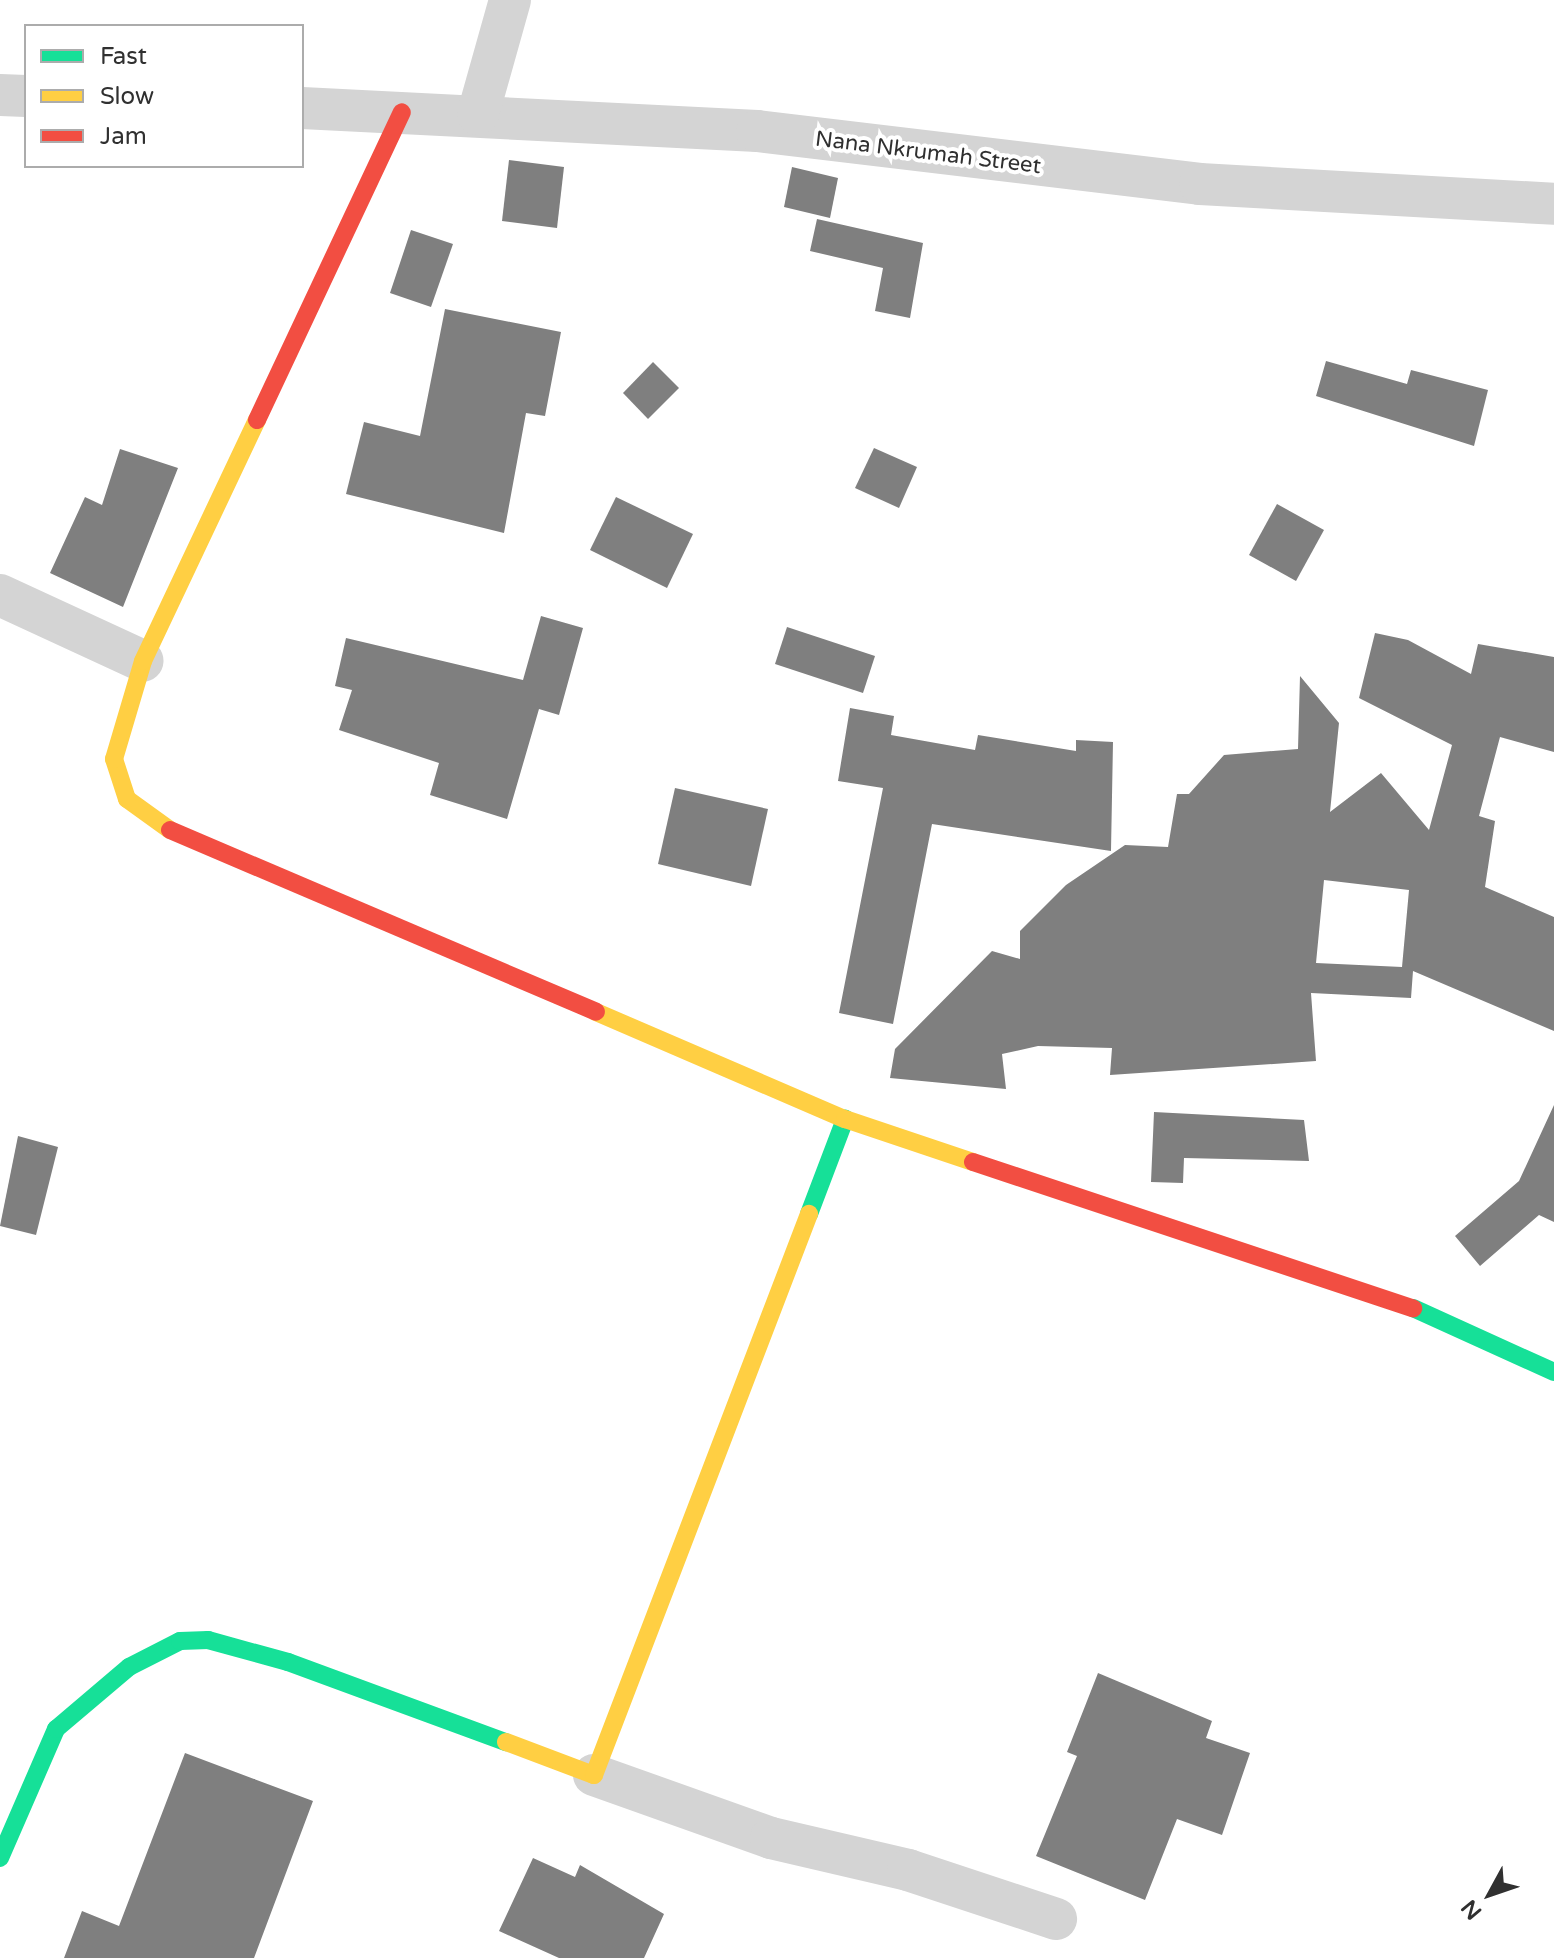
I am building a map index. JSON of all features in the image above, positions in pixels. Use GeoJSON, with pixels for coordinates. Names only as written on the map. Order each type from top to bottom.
{"type":"FeatureCollection","features":[{"type":"Feature","properties":{"kind":"street"},"geometry":{"type":"LineString","coordinates":[[478,114],[510,0]]}},
{"type":"Feature","properties":{"kind":"street"},"geometry":{"type":"LineString","coordinates":[[0,95],[24,96]]}},
{"type":"Feature","properties":{"kind":"street","name":"Nana Nkrumah Street"},"geometry":{"type":"LineString","coordinates":[[304,108],[478,114],[757,131],[1200,184],[1554,204]]}},
{"type":"Feature","properties":{"kind":"street"},"geometry":{"type":"LineString","coordinates":[[402,112],[143,661],[114,759],[127,799],[157,825],[845,1119],[1428,1313],[1554,1372]]}},
{"type":"Feature","properties":{"kind":"street"},"geometry":{"type":"LineString","coordinates":[[0,595],[143,661]]}},
{"type":"Feature","properties":{"kind":"street"},"geometry":{"type":"LineString","coordinates":[[594,1775],[845,1119]]}},
{"type":"Feature","properties":{"kind":"street"},"geometry":{"type":"LineString","coordinates":[[0,1858],[56,1729],[129,1667],[180,1641],[208,1640],[288,1662],[771,1838],[908,1870],[1056,1919]]}},
{"type":"Feature","properties":{"kind":"building"},"geometry":{"type":"Polygon","coordinates":[[[509,160],[564,167],[557,228],[502,221],[509,160]]]}},
{"type":"Feature","properties":{"kind":"building"},"geometry":{"type":"Polygon","coordinates":[[[792,167],[838,178],[830,218],[784,207],[792,167]]]}},
{"type":"Feature","properties":{"kind":"building"},"geometry":{"type":"Polygon","coordinates":[[[817,219],[923,243],[910,318],[875,311],[883,268],[810,251],[817,219]]]}},
{"type":"Feature","properties":{"kind":"building"},"geometry":{"type":"Polygon","coordinates":[[[411,230],[453,244],[431,307],[390,293],[411,230]]]}},
{"type":"Feature","properties":{"kind":"building"},"geometry":{"type":"Polygon","coordinates":[[[445,309],[561,332],[545,416],[526,413],[504,533],[346,494],[364,422],[420,436],[445,309]]]}},
{"type":"Feature","properties":{"kind":"building"},"geometry":{"type":"Polygon","coordinates":[[[1326,361],[1407,384],[1411,370],[1488,390],[1474,446],[1316,396],[1326,361]]]}},
{"type":"Feature","properties":{"kind":"building"},"geometry":{"type":"Polygon","coordinates":[[[653,362],[679,388],[648,419],[623,393],[653,362]]]}},
{"type":"Feature","properties":{"kind":"building"},"geometry":{"type":"Polygon","coordinates":[[[874,448],[917,467],[899,508],[855,488],[874,448]]]}},
{"type":"Feature","properties":{"kind":"building"},"geometry":{"type":"Polygon","coordinates":[[[120,449],[178,468],[123,607],[50,573],[85,497],[102,505],[120,449]]]}},
{"type":"Feature","properties":{"kind":"building"},"geometry":{"type":"Polygon","coordinates":[[[616,497],[693,534],[667,588],[590,550],[616,497]]]}},
{"type":"Feature","properties":{"kind":"building"},"geometry":{"type":"Polygon","coordinates":[[[1277,504],[1324,530],[1296,581],[1249,555],[1277,504]]]}},
{"type":"Feature","properties":{"kind":"building"},"geometry":{"type":"Polygon","coordinates":[[[541,616],[583,628],[559,715],[539,709],[507,819],[430,795],[439,763],[339,730],[352,690],[335,686],[346,638],[523,680],[541,616]]]}},
{"type":"Feature","properties":{"kind":"building"},"geometry":{"type":"Polygon","coordinates":[[[787,627],[875,656],[863,693],[775,664],[787,627]]]}},
{"type":"Feature","properties":{"kind":"building"},"geometry":{"type":"Polygon","coordinates":[[[1375,633],[1408,640],[1471,674],[1478,644],[1554,657],[1554,752],[1500,737],[1479,816],[1495,821],[1485,887],[1554,917],[1554,1031],[1413,971],[1411,998],[1311,993],[1316,1061],[1110,1075],[1112,1048],[1038,1046],[1002,1054],[1006,1089],[890,1078],[895,1049],[992,951],[1020,959],[1020,931],[1066,885],[1125,845],[1168,847],[1177,794],[1189,794],[1224,755],[1298,749],[1300,676],[1339,723],[1330,812],[1381,773],[1429,830],[1452,745],[1359,698],[1375,633]],[[1324,880],[1316,963],[1402,967],[1409,890],[1324,880]]]}},
{"type":"Feature","properties":{"kind":"building"},"geometry":{"type":"Polygon","coordinates":[[[850,708],[894,716],[891,735],[975,750],[978,735],[1076,751],[1076,740],[1113,742],[1111,851],[932,824],[893,1024],[839,1013],[883,788],[838,781],[850,708]]]}},
{"type":"Feature","properties":{"kind":"building"},"geometry":{"type":"Polygon","coordinates":[[[675,788],[768,809],[751,886],[658,864],[675,788]]]}},
{"type":"Feature","properties":{"kind":"building"},"geometry":{"type":"Polygon","coordinates":[[[1554,1105],[1554,1222],[1539,1215],[1480,1266],[1455,1236],[1519,1181],[1554,1105]]]}},
{"type":"Feature","properties":{"kind":"building"},"geometry":{"type":"Polygon","coordinates":[[[1154,1112],[1304,1120],[1309,1161],[1184,1158],[1183,1183],[1151,1182],[1154,1112]]]}},
{"type":"Feature","properties":{"kind":"building"},"geometry":{"type":"Polygon","coordinates":[[[18,1136],[58,1147],[36,1235],[0,1226],[18,1136]]]}},
{"type":"Feature","properties":{"kind":"building"},"geometry":{"type":"Polygon","coordinates":[[[1098,1673],[1212,1721],[1206,1738],[1250,1753],[1222,1835],[1177,1819],[1145,1900],[1036,1856],[1077,1756],[1067,1752],[1098,1673]]]}},
{"type":"Feature","properties":{"kind":"building"},"geometry":{"type":"Polygon","coordinates":[[[185,1753],[313,1801],[254,1958],[64,1958],[82,1911],[119,1926],[185,1753]]]}},
{"type":"Feature","properties":{"kind":"building"},"geometry":{"type":"Polygon","coordinates":[[[533,1858],[575,1877],[580,1865],[664,1914],[644,1958],[559,1958],[499,1931],[533,1858]]]}},
{"type":"Feature","properties":{"kind":"traffic: fast"},"geometry":{"type":"LineString","coordinates":[[809,1214],[845,1119]]}},
{"type":"Feature","properties":{"kind":"traffic: fast"},"geometry":{"type":"LineString","coordinates":[[1413,1308],[1554,1372]]}},
{"type":"Feature","properties":{"kind":"traffic: fast"},"geometry":{"type":"LineString","coordinates":[[0,1858],[56,1729],[129,1667],[180,1641],[208,1640],[288,1662],[506,1742]]}},
{"type":"Feature","properties":{"kind":"traffic: slow"},"geometry":{"type":"LineString","coordinates":[[170,830],[127,799],[114,759],[143,661],[257,420]]}},
{"type":"Feature","properties":{"kind":"traffic: slow"},"geometry":{"type":"LineString","coordinates":[[596,1012],[845,1119],[973,1162]]}},
{"type":"Feature","properties":{"kind":"traffic: slow"},"geometry":{"type":"LineString","coordinates":[[506,1742],[594,1775],[809,1214]]}},
{"type":"Feature","properties":{"kind":"traffic: jam"},"geometry":{"type":"LineString","coordinates":[[257,420],[402,112]]}},
{"type":"Feature","properties":{"kind":"traffic: jam"},"geometry":{"type":"LineString","coordinates":[[170,830],[596,1012]]}},
{"type":"Feature","properties":{"kind":"traffic: jam"},"geometry":{"type":"LineString","coordinates":[[973,1162],[1413,1308]]}}]}
